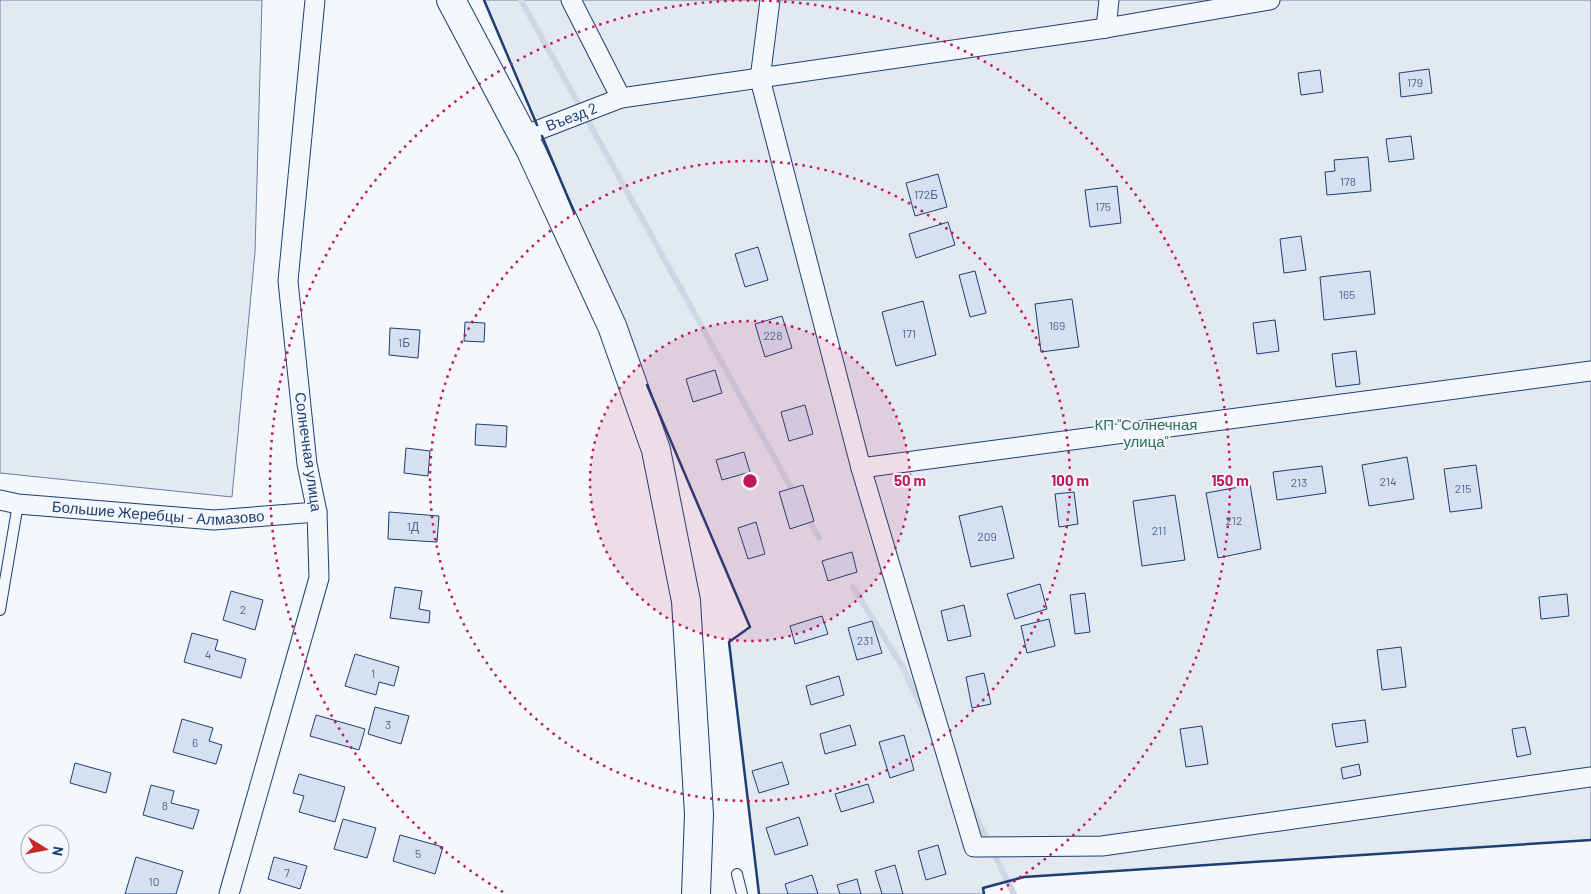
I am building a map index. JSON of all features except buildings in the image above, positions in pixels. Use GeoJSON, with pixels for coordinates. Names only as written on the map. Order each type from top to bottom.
{"type":"FeatureCollection","features":[{"type":"Feature","properties":{"kind":"main road"},"geometry":{"type":"LineString","coordinates":[[451,0],[523,136],[612,326],[656,450],[686,601],[699,814],[696,894]]}},
{"type":"Feature","properties":{"kind":"street","name":"Солнечная улица"},"geometry":{"type":"LineString","coordinates":[[229,894],[319,578],[317,512],[307,464],[288,281],[315,0]]}},
{"type":"Feature","properties":{"kind":"street"},"geometry":{"type":"LineString","coordinates":[[572,0],[621,98]]}},
{"type":"Feature","properties":{"kind":"street"},"geometry":{"type":"LineString","coordinates":[[770,0],[760,79],[861,468],[974,847],[1102,846],[1591,777]]}},
{"type":"Feature","properties":{"kind":"street"},"geometry":{"type":"LineString","coordinates":[[1106,28],[1109,0]]}},
{"type":"Feature","properties":{"kind":"street","name":"Въезд 2"},"geometry":{"type":"LineString","coordinates":[[523,136],[621,98],[1106,28],[1270,0]]}},
{"type":"Feature","properties":{"kind":"street"},"geometry":{"type":"LineString","coordinates":[[861,468],[1591,370]]}},
{"type":"Feature","properties":{"kind":"street","name":"Большие Жеребцы - Алмазово"},"geometry":{"type":"LineString","coordinates":[[9,502],[214,520],[317,512]]}},
{"type":"Feature","properties":{"kind":"lane"},"geometry":{"type":"LineString","coordinates":[[0,610],[9,502]]}},
{"type":"Feature","properties":{"kind":"lane"},"geometry":{"type":"LineString","coordinates":[[737,874],[742,894]]}},
{"type":"Feature","properties":{"kind":"green space"},"geometry":{"type":"Polygon","coordinates":[[[0,0],[262,0],[255,252],[232,497],[0,473],[0,0]]]}},
{"type":"Feature","properties":{"kind":"green space","name":"КП \"Солнечная улица\""},"geometry":{"type":"Polygon","coordinates":[[[484,0],[1591,0],[1591,840],[1024,877],[983,888],[984,894],[759,894],[729,642],[750,627],[484,0]]]}},
{"type":"Feature","properties":{"kind":"waterway"},"geometry":{"type":"LineString","coordinates":[[521,0],[795,495]]}},
{"type":"Feature","properties":{"kind":"waterway"},"geometry":{"type":"LineString","coordinates":[[806,515],[819,538]]}},
{"type":"Feature","properties":{"kind":"waterway"},"geometry":{"type":"LineString","coordinates":[[853,587],[902,666],[926,716]]}},
{"type":"Feature","properties":{"kind":"waterway"},"geometry":{"type":"LineString","coordinates":[[969,803],[1014,894]]}},
{"type":"Feature","properties":{"kind":"wall"},"geometry":{"type":"LineString","coordinates":[[484,0],[537,125]]}},
{"type":"Feature","properties":{"kind":"wall"},"geometry":{"type":"LineString","coordinates":[[542,136],[574,212]]}},
{"type":"Feature","properties":{"kind":"wall"},"geometry":{"type":"LineString","coordinates":[[647,385],[750,627],[729,642],[759,894]]}},
{"type":"Feature","properties":{"kind":"wall"},"geometry":{"type":"LineString","coordinates":[[984,894],[983,888],[1024,877],[1591,840]]}}]}
